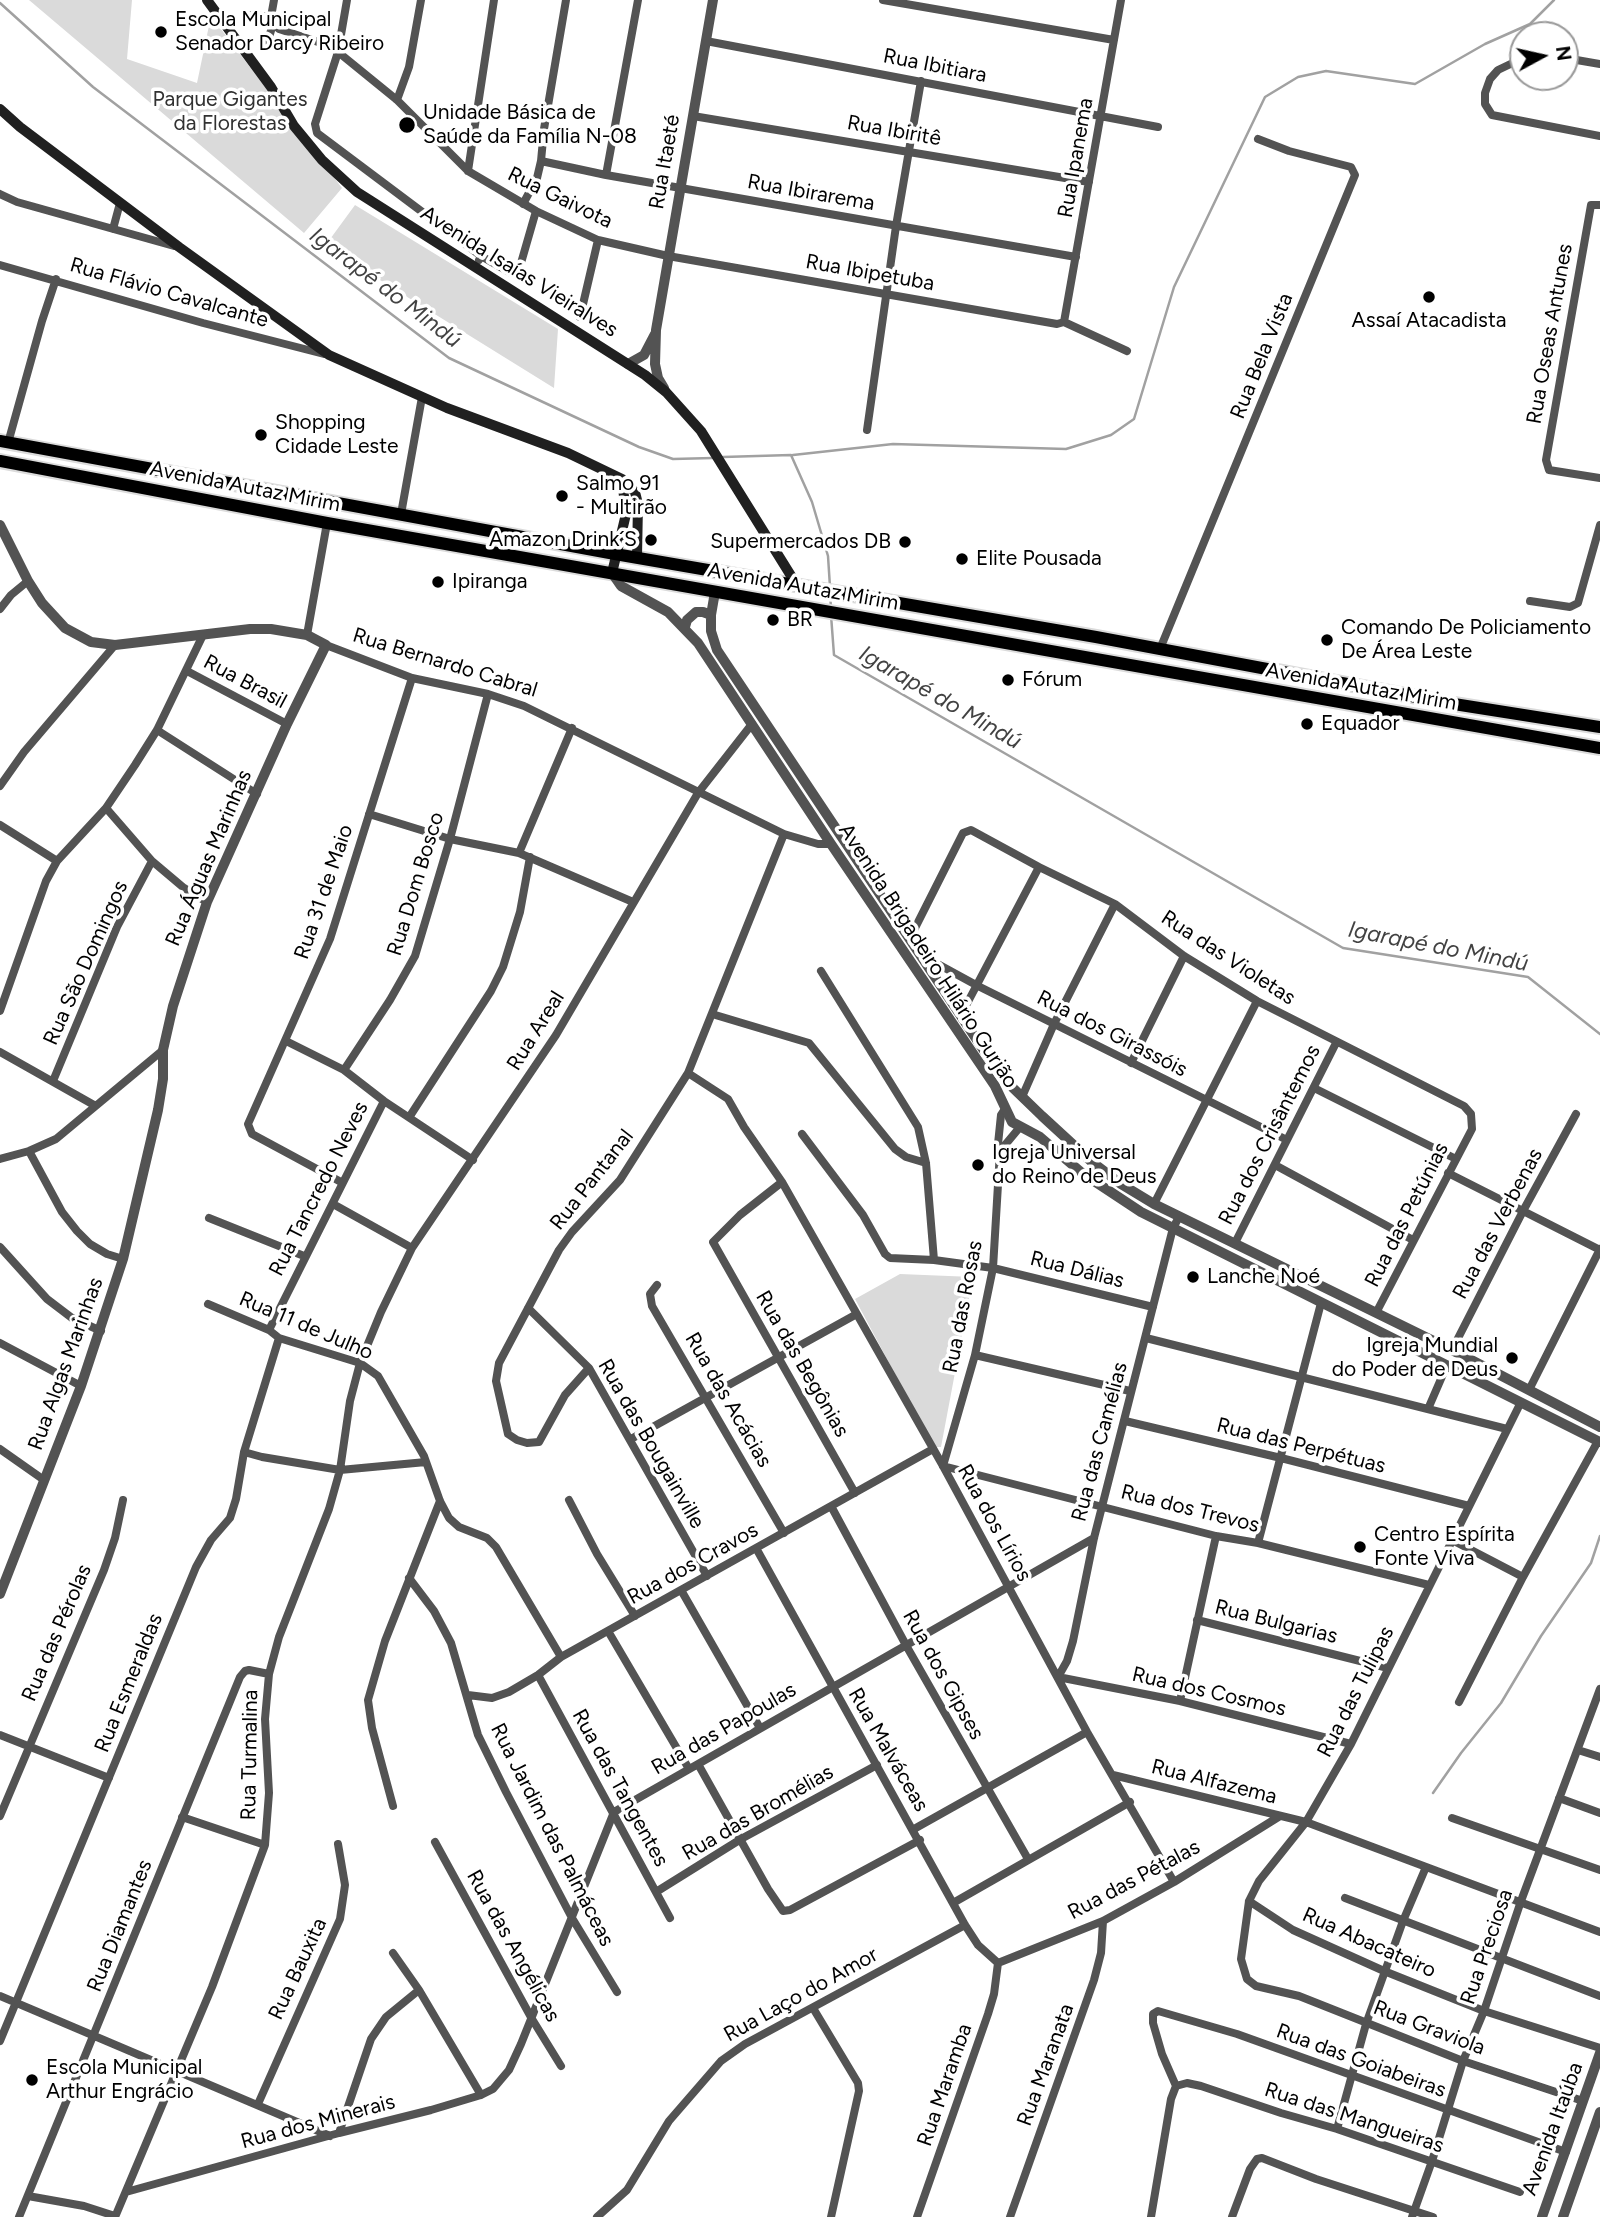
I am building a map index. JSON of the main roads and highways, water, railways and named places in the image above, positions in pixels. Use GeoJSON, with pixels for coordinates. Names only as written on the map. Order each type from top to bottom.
{"type":"FeatureCollection","features":[{"type":"Feature","properties":{"kind":"main road","name":"Avenida Isaías Vieiralves"},"geometry":{"type":"LineString","coordinates":[[207,0],[265,79],[294,126],[322,160],[357,192],[628,364],[666,392],[701,431],[798,587]]}},
{"type":"Feature","properties":{"kind":"main road"},"geometry":{"type":"LineString","coordinates":[[0,108],[20,127],[120,203],[329,355],[422,397],[597,466],[622,479],[635,492],[638,504],[637,557]]}},
{"type":"Feature","properties":{"kind":"main road","name":"Avenida Autaz Mirim"},"geometry":{"type":"LineString","coordinates":[[4,442],[798,587],[1160,649],[1454,704],[1600,727]]}},
{"type":"Feature","properties":{"kind":"main road","name":"Avenida Autaz Mirim"},"geometry":{"type":"LineString","coordinates":[[0,461],[327,523],[1600,748]]}},
{"type":"Feature","properties":{"kind":"main road"},"geometry":{"type":"LineString","coordinates":[[612,573],[626,514],[622,479]]}},
{"type":"Feature","properties":{"kind":"waterway"},"geometry":{"type":"LineString","coordinates":[[793,455],[893,444],[1066,449],[1111,435],[1134,419],[1174,287],[1265,97],[1298,77],[1326,71],[1415,84],[1485,44],[1530,24],[1554,0]]}},
{"type":"Feature","properties":{"kind":"waterway","name":"Igarapé do Mindú"},"geometry":{"type":"LineString","coordinates":[[0,3],[93,87],[449,358],[639,447],[673,459],[713,458]]}},
{"type":"Feature","properties":{"kind":"waterway","name":"Igarapé do Mindú"},"geometry":{"type":"LineString","coordinates":[[723,457],[791,455],[812,502],[828,556],[830,587]]}},
{"type":"Feature","properties":{"kind":"waterway","name":"Igarapé do Mindú"},"geometry":{"type":"LineString","coordinates":[[830,594],[831,608]]}},
{"type":"Feature","properties":{"kind":"waterway","name":"Igarapé do Mindú"},"geometry":{"type":"LineString","coordinates":[[831,615],[834,655],[1343,948],[1528,977],[1600,1034]]}},
{"type":"Feature","properties":{"kind":"waterway"},"geometry":{"type":"LineString","coordinates":[[1433,1793],[1501,1703],[1541,1636],[1591,1563],[1600,1536]]}},
{"type":"Feature","properties":{"kind":"place","name":"Escola Municipal Senador Darcy Ribeiro"},"geometry":{"type":"Point","coordinates":[161,32]}},
{"type":"Feature","properties":{"kind":"place","name":"Unidade Básica de Saúde da Família N-08"},"geometry":{"type":"Point","coordinates":[407,125]}},
{"type":"Feature","properties":{"kind":"place","name":"Assaí Atacadista"},"geometry":{"type":"Point","coordinates":[1429,297]}},
{"type":"Feature","properties":{"kind":"place","name":"Shopping Cidade Leste"},"geometry":{"type":"Point","coordinates":[261,435]}},
{"type":"Feature","properties":{"kind":"place","name":"Salmo 91 - Multirão"},"geometry":{"type":"Point","coordinates":[562,496]}},
{"type":"Feature","properties":{"kind":"place","name":"Amazon Drink´S"},"geometry":{"type":"Point","coordinates":[651,540]}},
{"type":"Feature","properties":{"kind":"place","name":"Supermercados DB"},"geometry":{"type":"Point","coordinates":[905,542]}},
{"type":"Feature","properties":{"kind":"place","name":"Elite Pousada"},"geometry":{"type":"Point","coordinates":[962,559]}},
{"type":"Feature","properties":{"kind":"place","name":"Ipiranga"},"geometry":{"type":"Point","coordinates":[438,582]}},
{"type":"Feature","properties":{"kind":"place","name":"BR"},"geometry":{"type":"Point","coordinates":[773,620]}},
{"type":"Feature","properties":{"kind":"place","name":"Comando De Policiamento De Área Leste"},"geometry":{"type":"Point","coordinates":[1327,640]}},
{"type":"Feature","properties":{"kind":"place","name":"Fórum"},"geometry":{"type":"Point","coordinates":[1008,680]}},
{"type":"Feature","properties":{"kind":"place","name":"Equador"},"geometry":{"type":"Point","coordinates":[1307,724]}},
{"type":"Feature","properties":{"kind":"place","name":"Igreja Universal do Reino de Deus"},"geometry":{"type":"Point","coordinates":[978,1165]}},
{"type":"Feature","properties":{"kind":"place","name":"Lanche Noé"},"geometry":{"type":"Point","coordinates":[1193,1277]}},
{"type":"Feature","properties":{"kind":"place","name":"Igreja Mundial do Poder de Deus"},"geometry":{"type":"Point","coordinates":[1512,1358]}},
{"type":"Feature","properties":{"kind":"place","name":"Centro Espírita Fonte Viva"},"geometry":{"type":"Point","coordinates":[1360,1547]}},
{"type":"Feature","properties":{"kind":"place","name":"Escola Municipal Arthur Engrácio"},"geometry":{"type":"Point","coordinates":[32,2080]}},
{"type":"Feature","properties":{"kind":"park label","name":"Parque Gigantes da Florestas"},"geometry":{"type":"Point","coordinates":[230,112]}}]}
